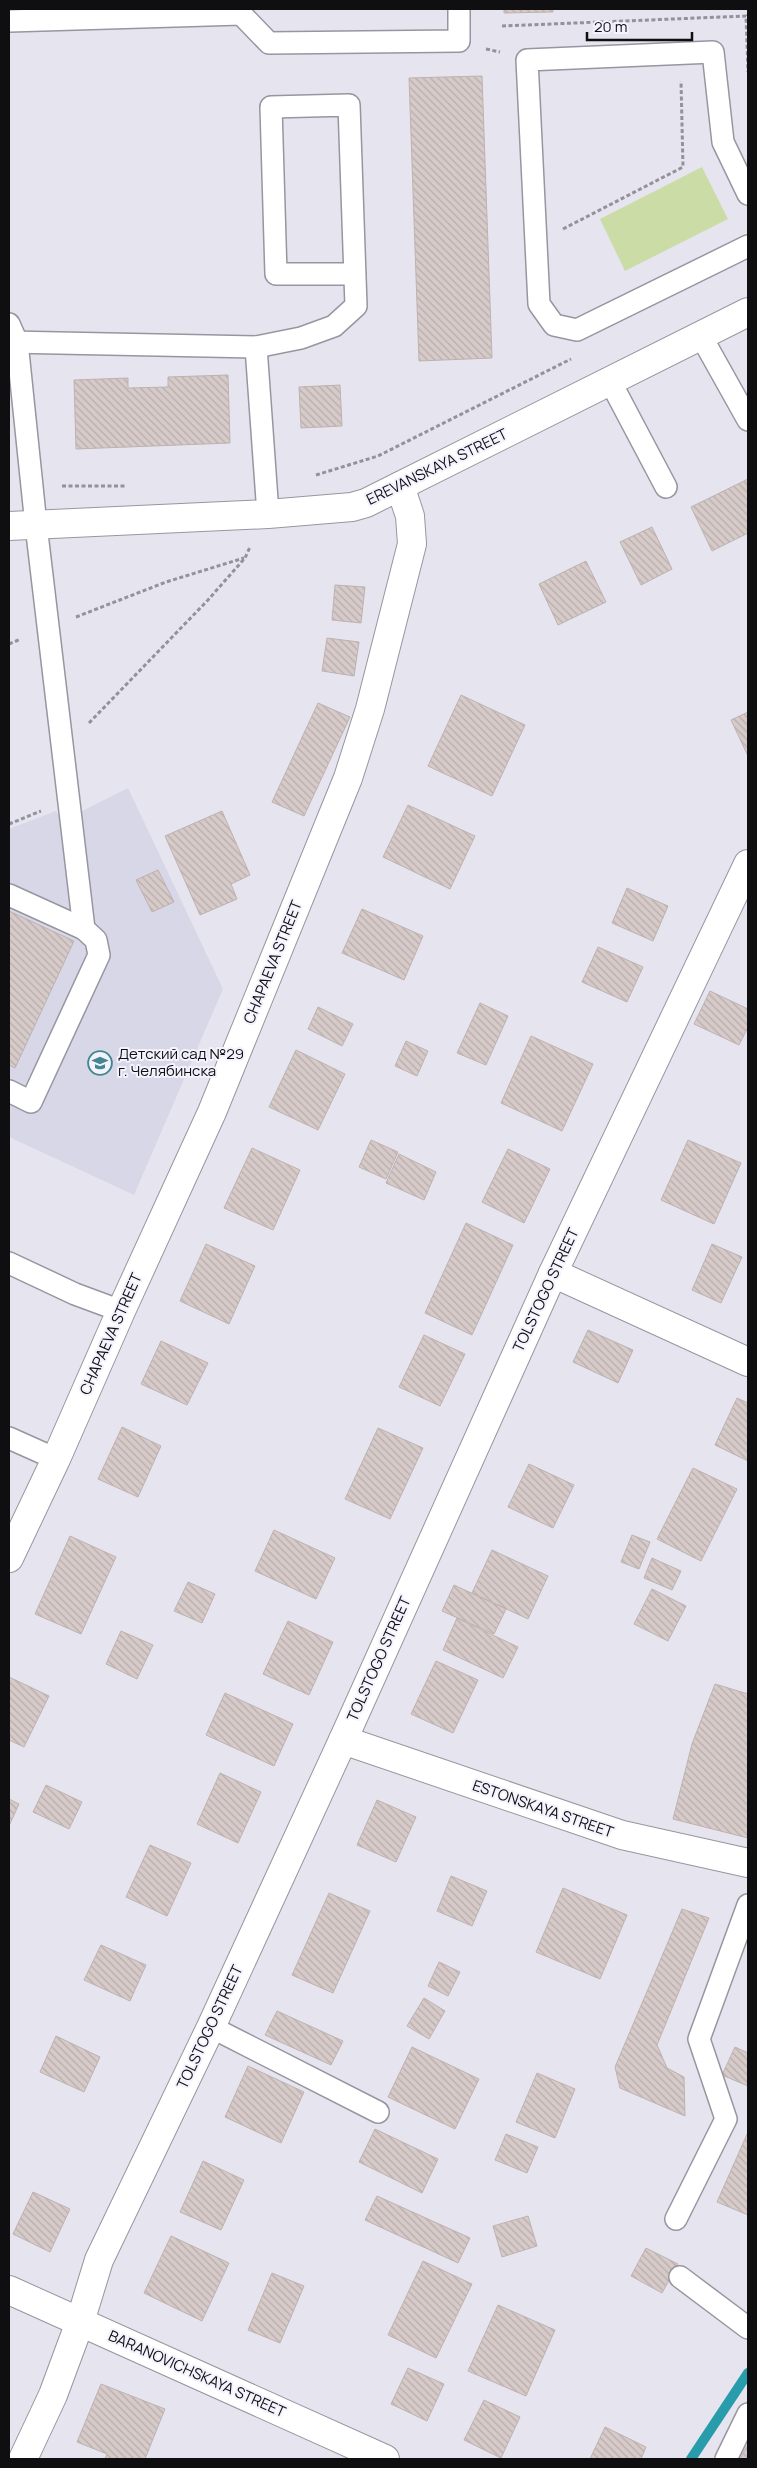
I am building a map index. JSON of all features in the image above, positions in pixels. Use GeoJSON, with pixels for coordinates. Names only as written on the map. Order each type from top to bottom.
{"type":"FeatureCollection","features":[{"type":"Feature","properties":{"kind":"street","name":"EREVANSKAYA STREET"},"geometry":{"type":"LineString","coordinates":[[9,526],[268,514],[352,507],[366,503],[748,312]]}},
{"type":"Feature","properties":{"kind":"street","name":"CHAPAEVA STREET"},"geometry":{"type":"LineString","coordinates":[[9,1558],[56,1459],[120,1311],[212,1112],[348,778],[370,709],[412,544],[410,516],[400,486]]}},
{"type":"Feature","properties":{"kind":"street","name":"TOLSTOGO STREET"},"geometry":{"type":"LineString","coordinates":[[23,2459],[53,2395],[80,2322],[99,2260],[211,2027],[343,1740],[553,1273],[748,864]]}},
{"type":"Feature","properties":{"kind":"street"},"geometry":{"type":"LineString","coordinates":[[553,1273],[748,1362]]}},
{"type":"Feature","properties":{"kind":"street","name":"ESTONSKAYA STREET"},"geometry":{"type":"LineString","coordinates":[[343,1740],[622,1835],[748,1863]]}},
{"type":"Feature","properties":{"kind":"street","name":"BARANOVICHSKAYA STREET"},"geometry":{"type":"LineString","coordinates":[[9,2290],[385,2459]]}},
{"type":"Feature","properties":{"kind":"lane"},"geometry":{"type":"LineString","coordinates":[[9,21],[242,11],[269,43],[459,41],[459,9]]}},
{"type":"Feature","properties":{"kind":"lane"},"geometry":{"type":"LineString","coordinates":[[748,194],[723,142],[713,52],[527,60],[539,304],[554,325],[577,330],[748,246]]}},
{"type":"Feature","properties":{"kind":"lane"},"geometry":{"type":"LineString","coordinates":[[84,929],[32,486],[11,336],[256,346],[301,338],[334,326],[356,306],[355,274],[348,105],[271,107],[276,274],[355,274]]}},
{"type":"Feature","properties":{"kind":"lane"},"geometry":{"type":"LineString","coordinates":[[701,336],[747,416]]}},
{"type":"Feature","properties":{"kind":"lane"},"geometry":{"type":"LineString","coordinates":[[256,346],[268,514]]}},
{"type":"Feature","properties":{"kind":"lane"},"geometry":{"type":"LineString","coordinates":[[610,381],[666,487]]}},
{"type":"Feature","properties":{"kind":"lane"},"geometry":{"type":"LineString","coordinates":[[9,895],[84,929],[96,940],[99,955],[31,1102],[9,1091]]}},
{"type":"Feature","properties":{"kind":"lane"},"geometry":{"type":"LineString","coordinates":[[9,1263],[76,1294],[120,1311]]}},
{"type":"Feature","properties":{"kind":"lane"},"geometry":{"type":"LineString","coordinates":[[9,1438],[56,1459]]}},
{"type":"Feature","properties":{"kind":"lane"},"geometry":{"type":"LineString","coordinates":[[676,2219],[726,2119],[699,2039],[748,1905]]}},
{"type":"Feature","properties":{"kind":"lane"},"geometry":{"type":"LineString","coordinates":[[211,2027],[378,2112]]}},
{"type":"Feature","properties":{"kind":"lane"},"geometry":{"type":"LineString","coordinates":[[680,2278],[748,2328]]}},
{"type":"Feature","properties":{"kind":"lane"},"geometry":{"type":"LineString","coordinates":[[726,2459],[748,2414]]}},
{"type":"Feature","properties":{"kind":"path"},"geometry":{"type":"LineString","coordinates":[[459,41],[527,60]]}},
{"type":"Feature","properties":{"kind":"path"},"geometry":{"type":"LineString","coordinates":[[536,243],[683,167],[680,53]]}},
{"type":"Feature","properties":{"kind":"path"},"geometry":{"type":"LineString","coordinates":[[314,476],[333,472],[378,456],[572,359]]}},
{"type":"Feature","properties":{"kind":"path"},"geometry":{"type":"LineString","coordinates":[[32,486],[129,486]]}},
{"type":"Feature","properties":{"kind":"path"},"geometry":{"type":"LineString","coordinates":[[62,750],[208,600],[245,558],[268,514]]}},
{"type":"Feature","properties":{"kind":"path"},"geometry":{"type":"LineString","coordinates":[[9,644],[166,582],[245,558]]}},
{"type":"Feature","properties":{"kind":"shaded area","name":"Детский сад №29 г. Челябинска"},"geometry":{"type":"Polygon","coordinates":[[[128,788],[223,989],[134,1195],[9,1137],[9,829],[56,811],[62,821],[128,788]]]}},
{"type":"Feature","properties":{"kind":"green space"},"geometry":{"type":"Polygon","coordinates":[[[702,167],[728,219],[625,271],[600,219],[702,167]]]}},
{"type":"Feature","properties":{"kind":"building"},"geometry":{"type":"Polygon","coordinates":[[[504,9],[553,9],[553,12],[504,13],[504,9]]]}},
{"type":"Feature","properties":{"kind":"building"},"geometry":{"type":"Polygon","coordinates":[[[482,76],[492,358],[419,361],[409,78],[482,76]]]}},
{"type":"Feature","properties":{"kind":"building"},"geometry":{"type":"Polygon","coordinates":[[[228,375],[230,443],[76,449],[74,380],[128,378],[128,388],[168,387],[168,377],[228,375]]]}},
{"type":"Feature","properties":{"kind":"building"},"geometry":{"type":"Polygon","coordinates":[[[340,385],[342,426],[301,428],[299,387],[340,385]]]}},
{"type":"Feature","properties":{"kind":"building"},"geometry":{"type":"Polygon","coordinates":[[[748,479],[748,533],[712,551],[691,507],[748,479]]]}},
{"type":"Feature","properties":{"kind":"building"},"geometry":{"type":"Polygon","coordinates":[[[652,527],[672,569],[641,585],[620,542],[652,527]]]}},
{"type":"Feature","properties":{"kind":"building"},"geometry":{"type":"Polygon","coordinates":[[[586,561],[606,602],[558,625],[539,584],[586,561]]]}},
{"type":"Feature","properties":{"kind":"building"},"geometry":{"type":"Polygon","coordinates":[[[335,585],[365,587],[361,623],[332,620],[335,585]]]}},
{"type":"Feature","properties":{"kind":"building"},"geometry":{"type":"Polygon","coordinates":[[[327,638],[359,642],[354,676],[322,671],[327,638]]]}},
{"type":"Feature","properties":{"kind":"building"},"geometry":{"type":"Polygon","coordinates":[[[461,695],[525,725],[492,796],[428,766],[461,695]]]}},
{"type":"Feature","properties":{"kind":"building"},"geometry":{"type":"Polygon","coordinates":[[[318,703],[350,717],[304,816],[272,802],[318,703]]]}},
{"type":"Feature","properties":{"kind":"building"},"geometry":{"type":"Polygon","coordinates":[[[748,712],[748,756],[731,720],[748,712]]]}},
{"type":"Feature","properties":{"kind":"building"},"geometry":{"type":"Polygon","coordinates":[[[408,805],[475,836],[450,889],[383,857],[408,805]]]}},
{"type":"Feature","properties":{"kind":"building"},"geometry":{"type":"Polygon","coordinates":[[[222,811],[250,875],[231,884],[237,899],[200,915],[165,836],[222,811]]]}},
{"type":"Feature","properties":{"kind":"building"},"geometry":{"type":"Polygon","coordinates":[[[158,870],[174,902],[152,912],[136,880],[158,870]]]}},
{"type":"Feature","properties":{"kind":"building"},"geometry":{"type":"Polygon","coordinates":[[[627,888],[668,906],[653,941],[612,923],[627,888]]]}},
{"type":"Feature","properties":{"kind":"building"},"geometry":{"type":"Polygon","coordinates":[[[362,909],[423,936],[404,980],[342,953],[362,909]]]}},
{"type":"Feature","properties":{"kind":"building"},"geometry":{"type":"Polygon","coordinates":[[[9,911],[74,941],[15,1068],[9,1065],[9,911]]]}},
{"type":"Feature","properties":{"kind":"building"},"geometry":{"type":"Polygon","coordinates":[[[598,947],[643,967],[627,1002],[582,982],[598,947]]]}},
{"type":"Feature","properties":{"kind":"building"},"geometry":{"type":"Polygon","coordinates":[[[710,991],[748,1009],[748,1027],[739,1045],[694,1024],[710,991]]]}},
{"type":"Feature","properties":{"kind":"building"},"geometry":{"type":"Polygon","coordinates":[[[480,1003],[508,1016],[486,1065],[457,1053],[480,1003]]]}},
{"type":"Feature","properties":{"kind":"building"},"geometry":{"type":"Polygon","coordinates":[[[318,1007],[353,1024],[342,1046],[308,1029],[318,1007]]]}},
{"type":"Feature","properties":{"kind":"building"},"geometry":{"type":"Polygon","coordinates":[[[531,1036],[593,1064],[562,1131],[501,1103],[531,1036]]]}},
{"type":"Feature","properties":{"kind":"building"},"geometry":{"type":"Polygon","coordinates":[[[406,1041],[428,1051],[417,1076],[395,1066],[406,1041]]]}},
{"type":"Feature","properties":{"kind":"building"},"geometry":{"type":"Polygon","coordinates":[[[296,1050],[345,1074],[318,1130],[269,1107],[296,1050]]]}},
{"type":"Feature","properties":{"kind":"building"},"geometry":{"type":"Polygon","coordinates":[[[371,1140],[398,1152],[386,1179],[359,1167],[371,1140]]]}},
{"type":"Feature","properties":{"kind":"building"},"geometry":{"type":"Polygon","coordinates":[[[688,1140],[741,1163],[714,1224],[661,1200],[688,1140]]]}},
{"type":"Feature","properties":{"kind":"building"},"geometry":{"type":"Polygon","coordinates":[[[252,1148],[300,1170],[273,1230],[224,1208],[252,1148]]]}},
{"type":"Feature","properties":{"kind":"building"},"geometry":{"type":"Polygon","coordinates":[[[508,1149],[550,1169],[524,1223],[482,1202],[508,1149]]]}},
{"type":"Feature","properties":{"kind":"building"},"geometry":{"type":"Polygon","coordinates":[[[399,1154],[436,1172],[424,1200],[386,1183],[399,1154]]]}},
{"type":"Feature","properties":{"kind":"building"},"geometry":{"type":"Polygon","coordinates":[[[466,1223],[513,1245],[472,1335],[425,1313],[466,1223]]]}},
{"type":"Feature","properties":{"kind":"building"},"geometry":{"type":"Polygon","coordinates":[[[206,1244],[255,1266],[229,1324],[180,1301],[206,1244]]]}},
{"type":"Feature","properties":{"kind":"building"},"geometry":{"type":"Polygon","coordinates":[[[712,1244],[742,1257],[721,1303],[692,1290],[712,1244]]]}},
{"type":"Feature","properties":{"kind":"building"},"geometry":{"type":"Polygon","coordinates":[[[588,1330],[633,1350],[618,1383],[573,1362],[588,1330]]]}},
{"type":"Feature","properties":{"kind":"building"},"geometry":{"type":"Polygon","coordinates":[[[424,1335],[465,1354],[440,1406],[399,1387],[424,1335]]]}},
{"type":"Feature","properties":{"kind":"building"},"geometry":{"type":"Polygon","coordinates":[[[161,1341],[208,1363],[187,1405],[141,1384],[161,1341]]]}},
{"type":"Feature","properties":{"kind":"building"},"geometry":{"type":"Polygon","coordinates":[[[737,1398],[748,1403],[748,1461],[715,1445],[737,1398]]]}},
{"type":"Feature","properties":{"kind":"building"},"geometry":{"type":"Polygon","coordinates":[[[122,1427],[161,1446],[138,1497],[98,1479],[122,1427]]]}},
{"type":"Feature","properties":{"kind":"building"},"geometry":{"type":"Polygon","coordinates":[[[378,1428],[423,1448],[390,1519],[345,1499],[378,1428]]]}},
{"type":"Feature","properties":{"kind":"building"},"geometry":{"type":"Polygon","coordinates":[[[529,1464],[574,1485],[553,1528],[508,1507],[529,1464]]]}},
{"type":"Feature","properties":{"kind":"building"},"geometry":{"type":"Polygon","coordinates":[[[693,1468],[737,1489],[701,1561],[657,1539],[693,1468]]]}},
{"type":"Feature","properties":{"kind":"building"},"geometry":{"type":"Polygon","coordinates":[[[274,1530],[335,1558],[316,1599],[255,1571],[274,1530]]]}},
{"type":"Feature","properties":{"kind":"building"},"geometry":{"type":"Polygon","coordinates":[[[632,1535],[650,1542],[639,1569],[621,1562],[632,1535]]]}},
{"type":"Feature","properties":{"kind":"building"},"geometry":{"type":"Polygon","coordinates":[[[70,1536],[116,1557],[81,1634],[35,1614],[70,1536]]]}},
{"type":"Feature","properties":{"kind":"building"},"geometry":{"type":"Polygon","coordinates":[[[492,1550],[548,1576],[528,1619],[472,1593],[492,1550]]]}},
{"type":"Feature","properties":{"kind":"building"},"geometry":{"type":"Polygon","coordinates":[[[652,1558],[681,1571],[672,1590],[644,1578],[652,1558]]]}},
{"type":"Feature","properties":{"kind":"building"},"geometry":{"type":"Polygon","coordinates":[[[188,1582],[215,1594],[202,1623],[174,1611],[188,1582]]]}},
{"type":"Feature","properties":{"kind":"building"},"geometry":{"type":"Polygon","coordinates":[[[454,1585],[506,1609],[494,1634],[442,1611],[454,1585]]]}},
{"type":"Feature","properties":{"kind":"building"},"geometry":{"type":"Polygon","coordinates":[[[652,1589],[686,1606],[668,1641],[634,1624],[652,1589]]]}},
{"type":"Feature","properties":{"kind":"building"},"geometry":{"type":"Polygon","coordinates":[[[457,1618],[518,1647],[503,1678],[443,1650],[457,1618]]]}},
{"type":"Feature","properties":{"kind":"building"},"geometry":{"type":"Polygon","coordinates":[[[288,1621],[333,1642],[309,1695],[263,1674],[288,1621]]]}},
{"type":"Feature","properties":{"kind":"building"},"geometry":{"type":"Polygon","coordinates":[[[121,1631],[153,1645],[137,1679],[106,1664],[121,1631]]]}},
{"type":"Feature","properties":{"kind":"building"},"geometry":{"type":"Polygon","coordinates":[[[436,1661],[478,1680],[453,1733],[411,1714],[436,1661]]]}},
{"type":"Feature","properties":{"kind":"building"},"geometry":{"type":"Polygon","coordinates":[[[9,1677],[49,1696],[24,1747],[9,1740],[9,1677]]]}},
{"type":"Feature","properties":{"kind":"building"},"geometry":{"type":"Polygon","coordinates":[[[715,1684],[748,1694],[748,1838],[673,1819],[692,1744],[715,1684]]]}},
{"type":"Feature","properties":{"kind":"building"},"geometry":{"type":"Polygon","coordinates":[[[225,1693],[293,1724],[274,1766],[206,1735],[225,1693]]]}},
{"type":"Feature","properties":{"kind":"building"},"geometry":{"type":"Polygon","coordinates":[[[220,1773],[261,1792],[238,1843],[197,1824],[220,1773]]]}},
{"type":"Feature","properties":{"kind":"building"},"geometry":{"type":"Polygon","coordinates":[[[46,1785],[82,1802],[69,1829],[33,1812],[46,1785]]]}},
{"type":"Feature","properties":{"kind":"building"},"geometry":{"type":"Polygon","coordinates":[[[9,1799],[19,1804],[9,1826],[9,1799]]]}},
{"type":"Feature","properties":{"kind":"building"},"geometry":{"type":"Polygon","coordinates":[[[377,1800],[416,1817],[396,1862],[357,1845],[377,1800]]]}},
{"type":"Feature","properties":{"kind":"building"},"geometry":{"type":"Polygon","coordinates":[[[150,1845],[191,1863],[167,1916],[126,1897],[150,1845]]]}},
{"type":"Feature","properties":{"kind":"building"},"geometry":{"type":"Polygon","coordinates":[[[451,1876],[487,1891],[472,1926],[437,1911],[451,1876]]]}},
{"type":"Feature","properties":{"kind":"building"},"geometry":{"type":"Polygon","coordinates":[[[563,1888],[627,1915],[600,1979],[536,1952],[563,1888]]]}},
{"type":"Feature","properties":{"kind":"building"},"geometry":{"type":"Polygon","coordinates":[[[329,1893],[370,1911],[333,1993],[292,1975],[329,1893]]]}},
{"type":"Feature","properties":{"kind":"building"},"geometry":{"type":"Polygon","coordinates":[[[682,1909],[709,1918],[657,2045],[667,2068],[684,2077],[685,2116],[620,2088],[615,2067],[682,1909]]]}},
{"type":"Feature","properties":{"kind":"building"},"geometry":{"type":"Polygon","coordinates":[[[101,1945],[146,1965],[130,2001],[84,1980],[101,1945]]]}},
{"type":"Feature","properties":{"kind":"building"},"geometry":{"type":"Polygon","coordinates":[[[439,1962],[460,1972],[448,1996],[428,1986],[439,1962]]]}},
{"type":"Feature","properties":{"kind":"building"},"geometry":{"type":"Polygon","coordinates":[[[424,1998],[445,2011],[429,2039],[407,2026],[424,1998]]]}},
{"type":"Feature","properties":{"kind":"building"},"geometry":{"type":"Polygon","coordinates":[[[277,2011],[343,2041],[331,2065],[265,2035],[277,2011]]]}},
{"type":"Feature","properties":{"kind":"building"},"geometry":{"type":"Polygon","coordinates":[[[56,2036],[100,2057],[84,2092],[40,2072],[56,2036]]]}},
{"type":"Feature","properties":{"kind":"building"},"geometry":{"type":"Polygon","coordinates":[[[412,2047],[479,2079],[455,2129],[388,2097],[412,2047]]]}},
{"type":"Feature","properties":{"kind":"building"},"geometry":{"type":"Polygon","coordinates":[[[735,2047],[748,2053],[748,2086],[722,2075],[735,2047]]]}},
{"type":"Feature","properties":{"kind":"building"},"geometry":{"type":"Polygon","coordinates":[[[248,2066],[304,2092],[281,2143],[225,2117],[248,2066]]]}},
{"type":"Feature","properties":{"kind":"building"},"geometry":{"type":"Polygon","coordinates":[[[537,2073],[575,2089],[555,2138],[516,2122],[537,2073]]]}},
{"type":"Feature","properties":{"kind":"building"},"geometry":{"type":"Polygon","coordinates":[[[375,2129],[438,2159],[422,2193],[359,2162],[375,2129]]]}},
{"type":"Feature","properties":{"kind":"building"},"geometry":{"type":"Polygon","coordinates":[[[748,2132],[748,2215],[717,2202],[748,2132]]]}},
{"type":"Feature","properties":{"kind":"building"},"geometry":{"type":"Polygon","coordinates":[[[506,2134],[538,2147],[527,2173],[495,2160],[506,2134]]]}},
{"type":"Feature","properties":{"kind":"building"},"geometry":{"type":"Polygon","coordinates":[[[203,2161],[244,2180],[221,2230],[180,2212],[203,2161]]]}},
{"type":"Feature","properties":{"kind":"building"},"geometry":{"type":"Polygon","coordinates":[[[33,2192],[70,2209],[50,2252],[13,2234],[33,2192]]]}},
{"type":"Feature","properties":{"kind":"building"},"geometry":{"type":"Polygon","coordinates":[[[377,2196],[470,2238],[458,2263],[365,2220],[377,2196]]]}},
{"type":"Feature","properties":{"kind":"building"},"geometry":{"type":"Polygon","coordinates":[[[528,2216],[537,2246],[502,2257],[493,2226],[528,2216]]]}},
{"type":"Feature","properties":{"kind":"building"},"geometry":{"type":"Polygon","coordinates":[[[171,2236],[229,2263],[202,2321],[144,2293],[171,2236]]]}},
{"type":"Feature","properties":{"kind":"building"},"geometry":{"type":"Polygon","coordinates":[[[646,2248],[678,2264],[662,2293],[631,2276],[646,2248]]]}},
{"type":"Feature","properties":{"kind":"building"},"geometry":{"type":"Polygon","coordinates":[[[423,2261],[472,2284],[436,2358],[388,2335],[423,2261]]]}},
{"type":"Feature","properties":{"kind":"building"},"geometry":{"type":"Polygon","coordinates":[[[272,2273],[304,2286],[280,2343],[248,2330],[272,2273]]]}},
{"type":"Feature","properties":{"kind":"building"},"geometry":{"type":"Polygon","coordinates":[[[498,2305],[555,2330],[526,2396],[468,2371],[498,2305]]]}},
{"type":"Feature","properties":{"kind":"building"},"geometry":{"type":"Polygon","coordinates":[[[408,2368],[444,2384],[427,2421],[391,2404],[408,2368]]]}},
{"type":"Feature","properties":{"kind":"building"},"geometry":{"type":"Polygon","coordinates":[[[101,2384],[165,2409],[145,2459],[105,2459],[107,2454],[77,2442],[101,2384]]]}},
{"type":"Feature","properties":{"kind":"building"},"geometry":{"type":"Polygon","coordinates":[[[484,2400],[520,2417],[501,2458],[464,2440],[484,2400]]]}},
{"type":"Feature","properties":{"kind":"building"},"geometry":{"type":"Polygon","coordinates":[[[605,2427],[646,2447],[641,2459],[590,2459],[605,2427]]]}},
{"type":"Feature","properties":{"kind":"building"},"geometry":{"type":"Polygon","coordinates":[[[747,2446],[748,2459],[740,2459],[747,2446]]]}},
{"type":"Feature","properties":{"kind":"waterway"},"geometry":{"type":"LineString","coordinates":[[691,2459],[748,2373]]}},
{"type":"Feature","properties":{"kind":"place","name":"Детский сад №29 г. Челябинска"},"geometry":{"type":"Point","coordinates":[100,1063]}}]}
